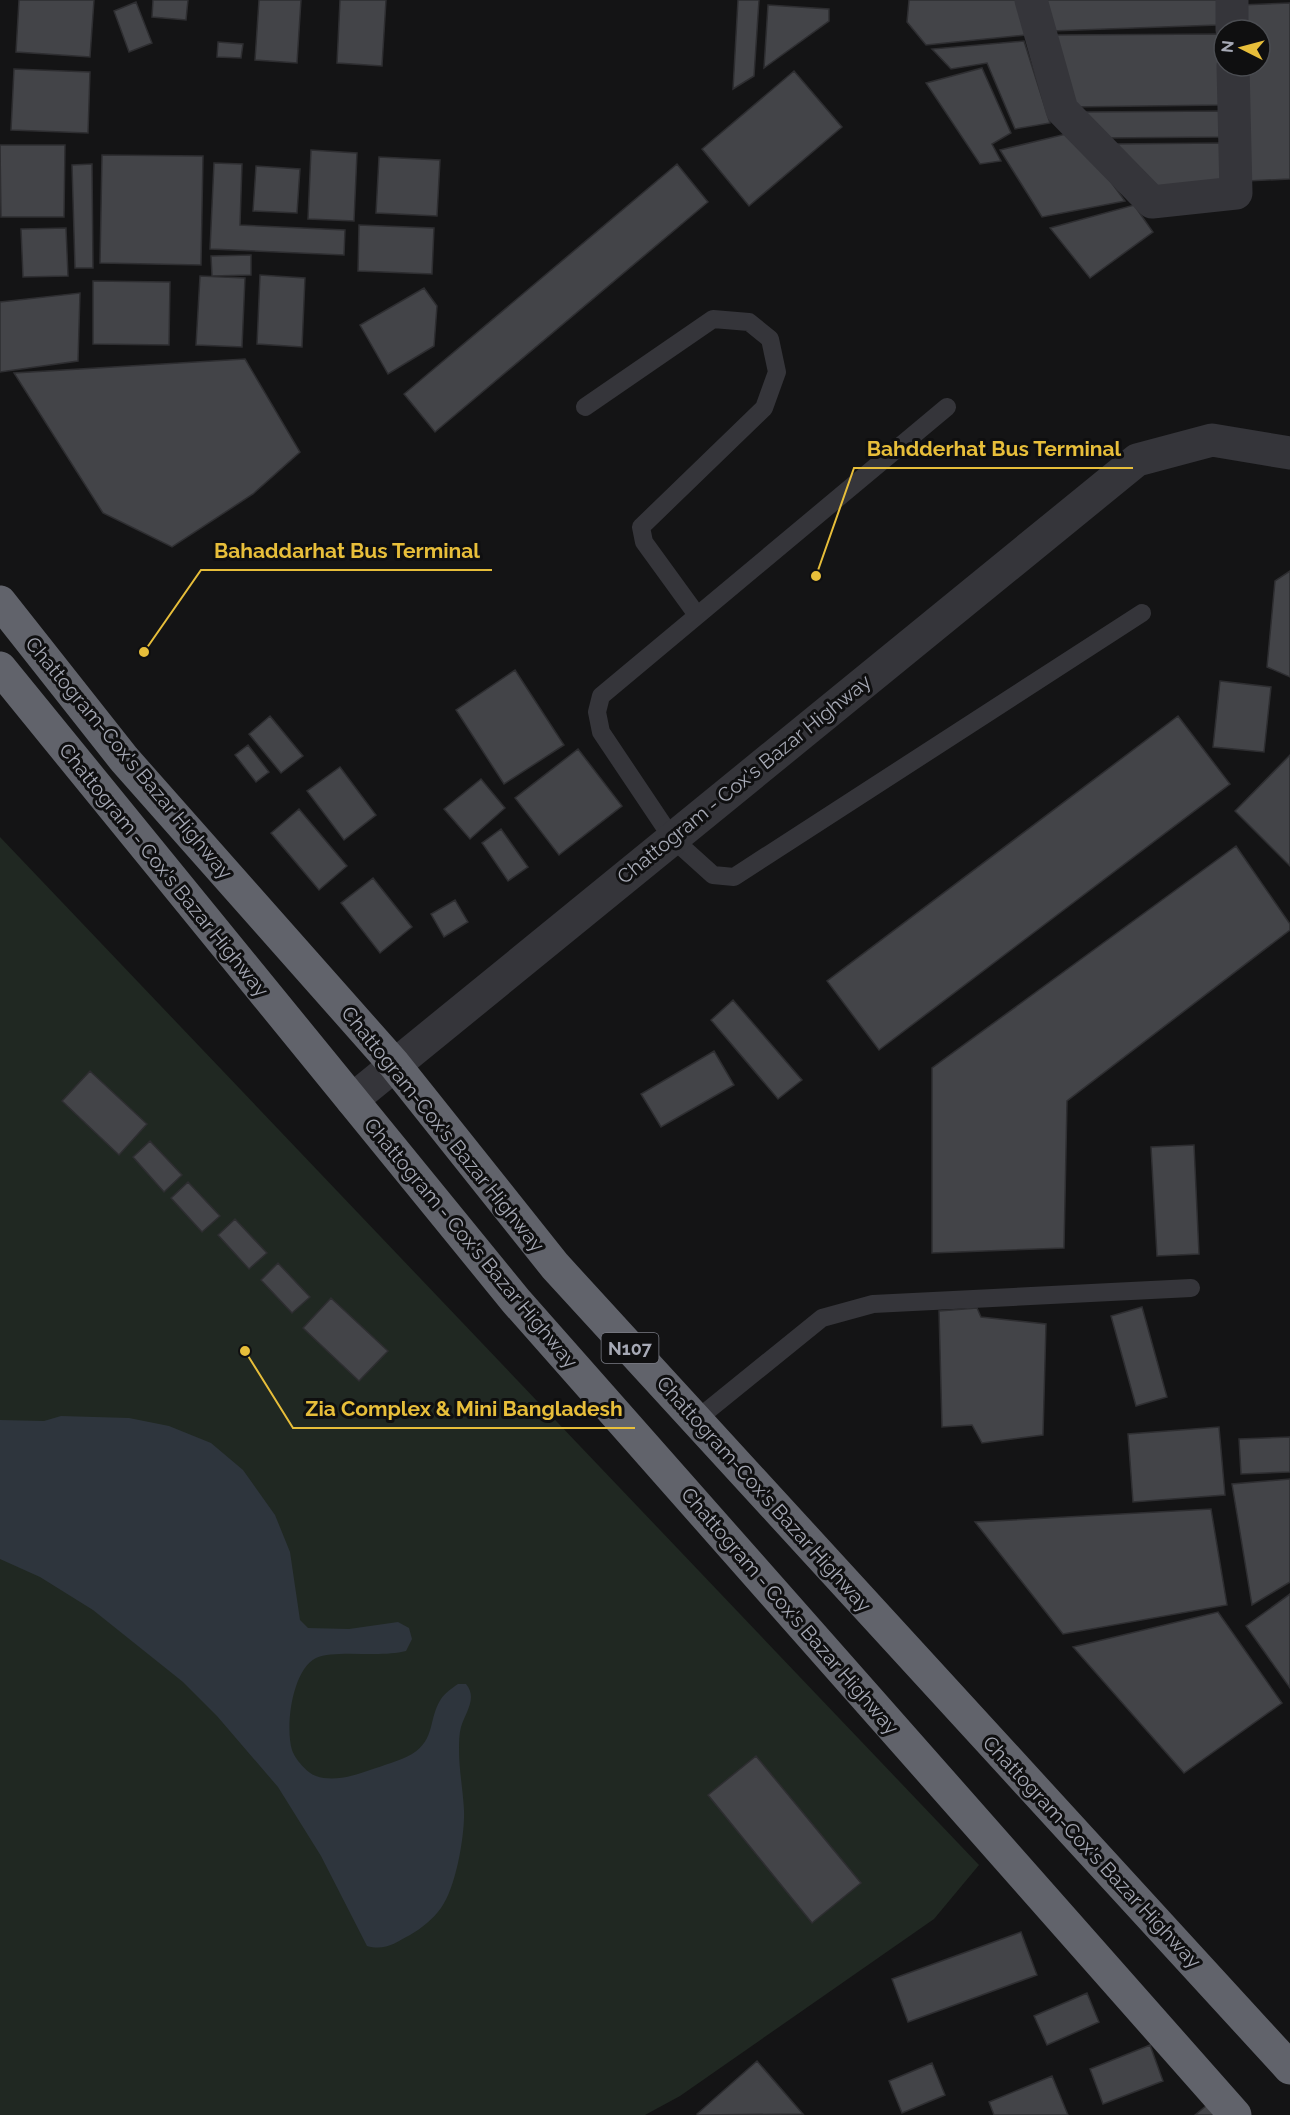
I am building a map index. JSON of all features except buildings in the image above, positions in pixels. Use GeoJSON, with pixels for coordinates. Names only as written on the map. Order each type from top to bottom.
{"type":"FeatureCollection","features":[{"type":"Feature","properties":{"kind":"highway","name":"Chattogram-Cox's Bazar Highway"},"geometry":{"type":"LineString","coordinates":[[0,602],[124,759],[394,1064],[555,1266],[1290,2068]]}},
{"type":"Feature","properties":{"kind":"highway","name":"Chattogram - Cox's Bazar Highway"},"geometry":{"type":"LineString","coordinates":[[0,668],[516,1301],[1235,2115]]}},
{"type":"Feature","properties":{"kind":"street"},"geometry":{"type":"LineString","coordinates":[[1030,0],[1062,111],[1152,202],[1236,193],[1233,78]]}},
{"type":"Feature","properties":{"kind":"street"},"geometry":{"type":"LineString","coordinates":[[1232,0],[1232,18]]}},
{"type":"Feature","properties":{"kind":"street","name":"Chattogram - Cox's Bazar Highway"},"geometry":{"type":"LineString","coordinates":[[352,1100],[1137,460],[1212,440],[1290,453]]}},
{"type":"Feature","properties":{"kind":"lane"},"geometry":{"type":"LineString","coordinates":[[585,407],[713,319],[749,322],[770,339],[777,372],[764,408],[641,527],[645,542],[697,615]]}},
{"type":"Feature","properties":{"kind":"lane"},"geometry":{"type":"LineString","coordinates":[[947,407],[601,696],[597,712],[601,732],[672,838],[713,875],[734,877],[1142,613]]}},
{"type":"Feature","properties":{"kind":"lane"},"geometry":{"type":"LineString","coordinates":[[696,1420],[822,1318],[873,1304],[1191,1288]]}},
{"type":"Feature","properties":{"kind":"shaded area"},"geometry":{"type":"Polygon","coordinates":[[[0,837],[979,1865],[934,1919],[680,2096],[645,2115],[0,2115],[0,837]]]}},
{"type":"Feature","properties":{"kind":"shaded area"},"geometry":{"type":"Polygon","coordinates":[[[61,1416],[129,1418],[169,1426],[211,1443],[243,1470],[275,1515],[290,1552],[300,1620],[308,1628],[349,1629],[398,1622],[409,1628],[412,1639],[406,1651],[384,1654],[325,1655],[308,1664],[296,1686],[289,1728],[292,1750],[305,1769],[323,1778],[336,1778],[364,1772],[412,1754],[425,1742],[437,1706],[443,1697],[458,1684],[466,1684],[471,1700],[459,1738],[464,1810],[458,1861],[451,1888],[441,1908],[419,1929],[390,1945],[379,1948],[367,1946],[321,1856],[278,1787],[217,1716],[183,1682],[93,1610],[40,1577],[0,1559],[0,1420],[44,1421],[61,1416]]]}},
{"type":"Feature","properties":{"kind":"place","name":"Bahdderhat Bus Terminal"},"geometry":{"type":"Point","coordinates":[816,576]}},
{"type":"Feature","properties":{"kind":"place","name":"Bahaddarhat Bus Terminal"},"geometry":{"type":"Point","coordinates":[144,652]}},
{"type":"Feature","properties":{"kind":"place","name":"Zia Complex & Mini Bangladesh"},"geometry":{"type":"Point","coordinates":[245,1351]}}]}
